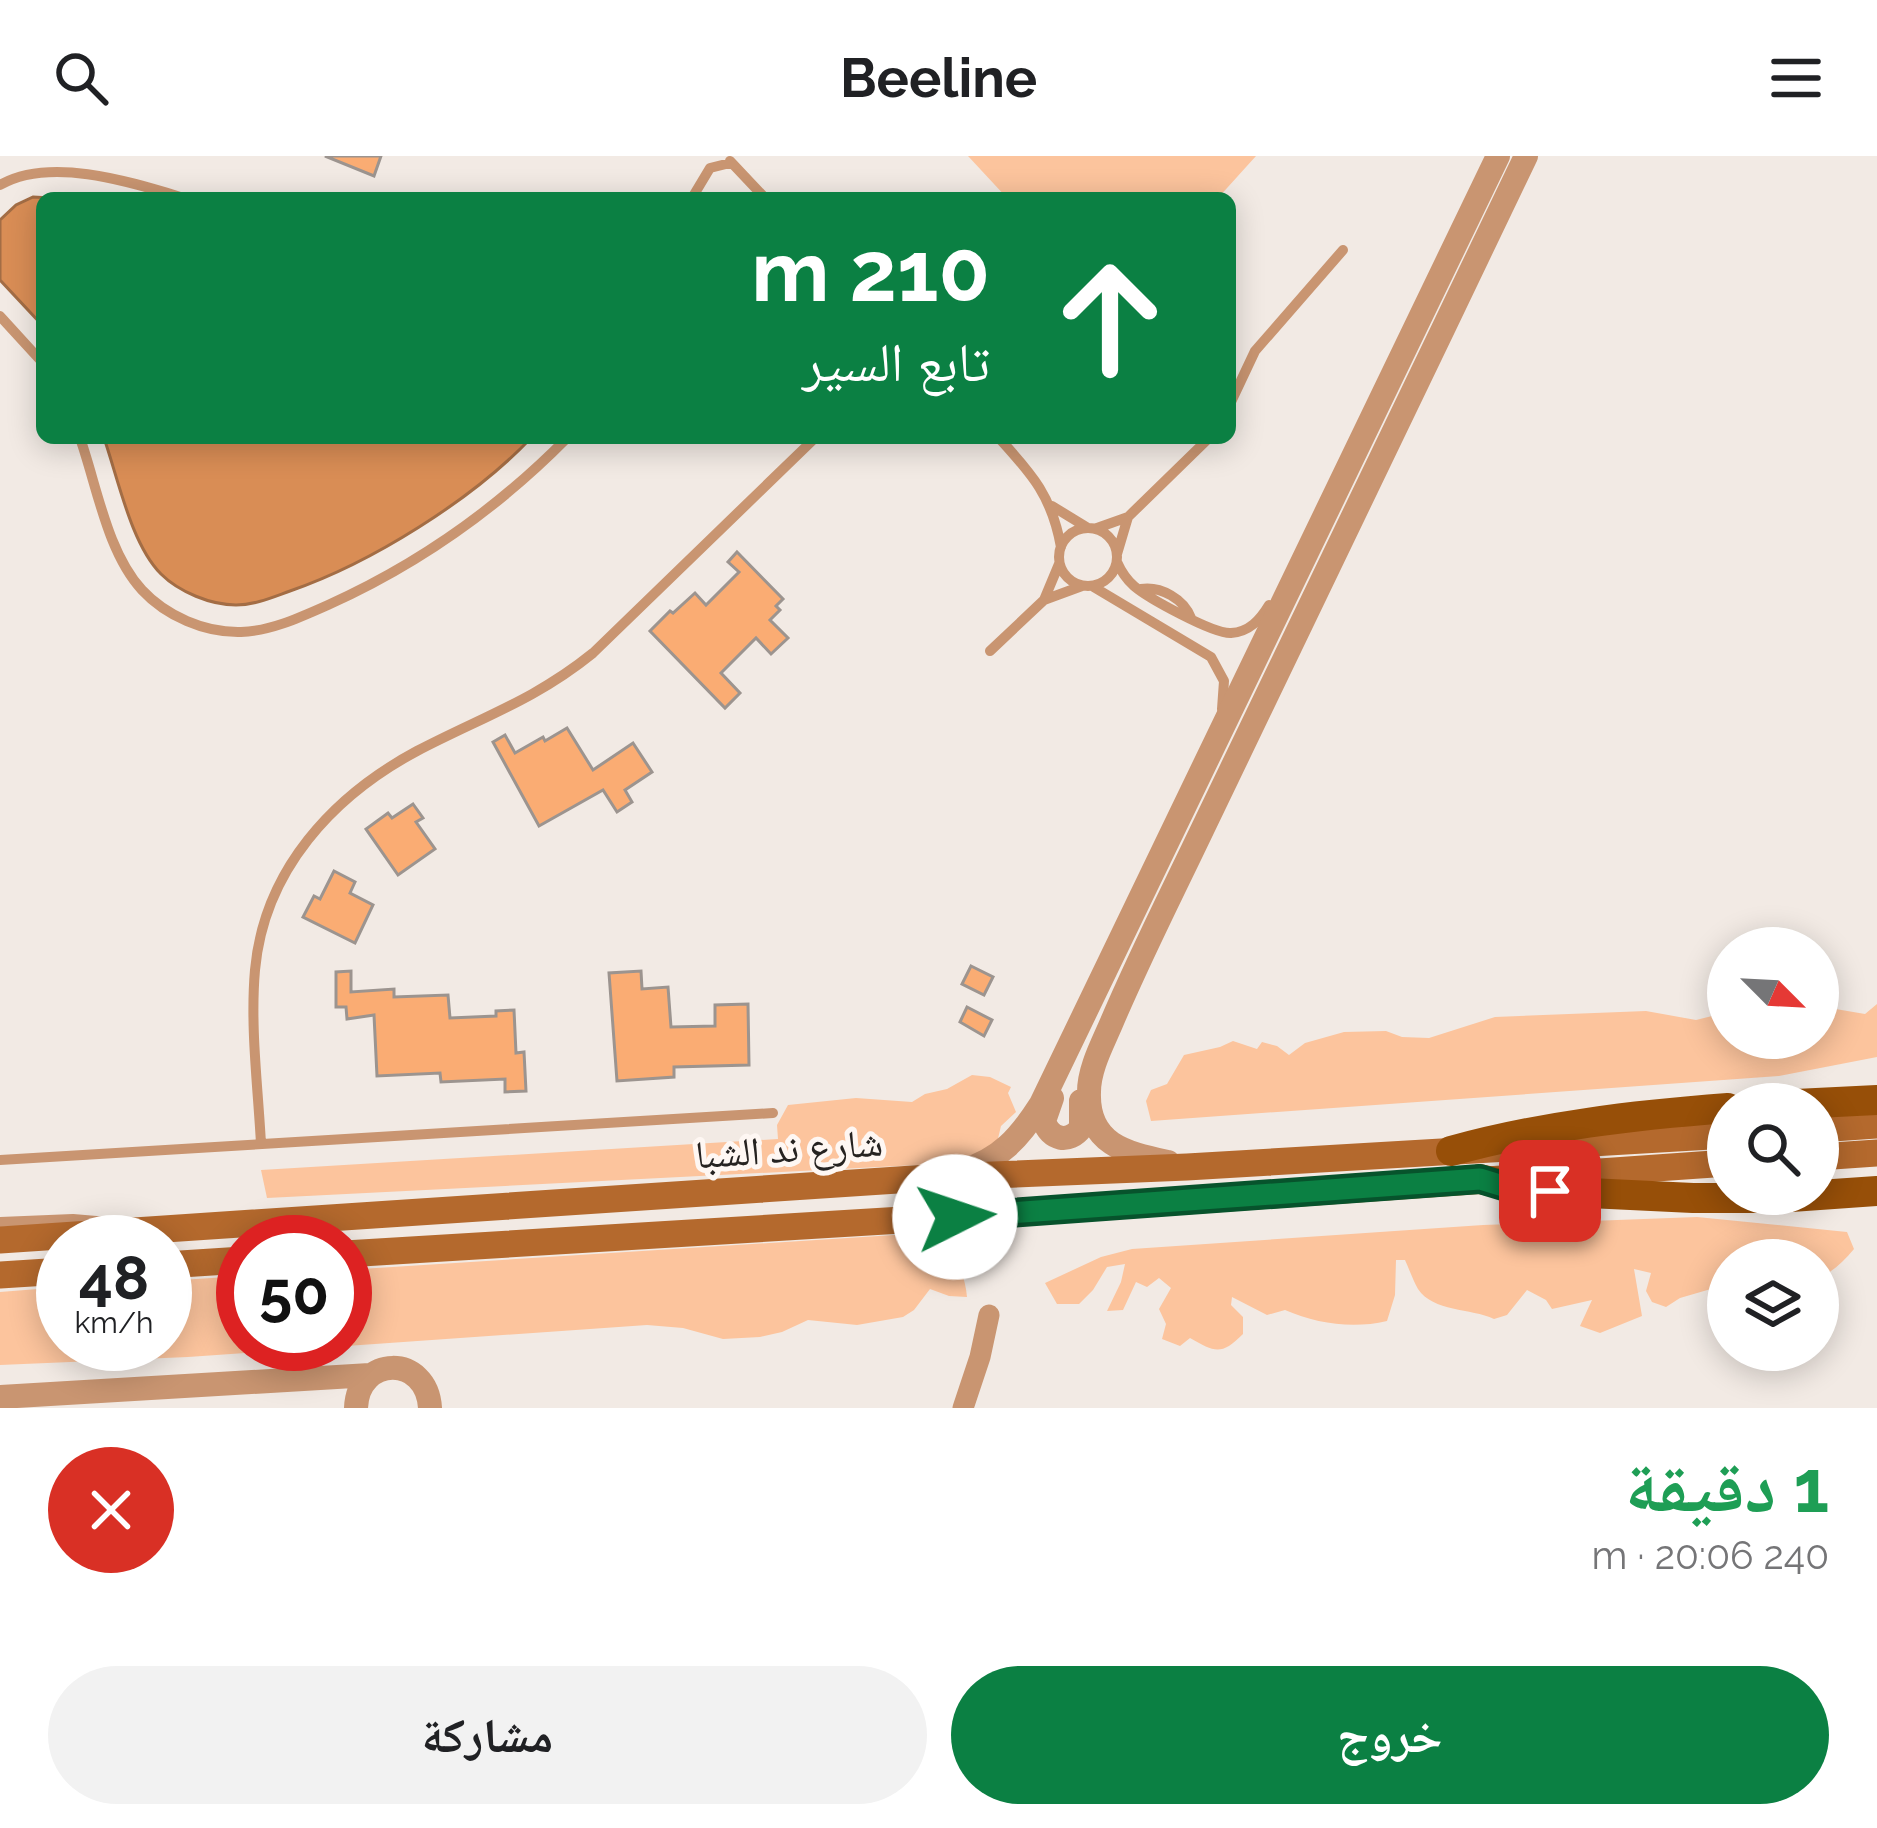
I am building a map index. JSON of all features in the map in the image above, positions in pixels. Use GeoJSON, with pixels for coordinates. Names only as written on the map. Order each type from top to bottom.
{"type":"FeatureCollection","features":[{"type":"Feature","properties":{"kind":"main road"},"geometry":{"type":"LineString","coordinates":[[1450,1150],[1556,1127],[1707,1110]]}},
{"type":"Feature","properties":{"kind":"main road"},"geometry":{"type":"LineString","coordinates":[[1839,1120],[1874,1131]]}},
{"type":"Feature","properties":{"kind":"main road"},"geometry":{"type":"LineString","coordinates":[[1839,1147],[1874,1131]]}},
{"type":"Feature","properties":{"kind":"main road","name":"شارع ند الشبا"},"geometry":{"type":"LineString","coordinates":[[2,1225],[140,1231],[943,1178],[1707,1137]]}},
{"type":"Feature","properties":{"kind":"main road","name":"شارع ند الشبا"},"geometry":{"type":"LineString","coordinates":[[372,1252],[1707,1164]]}},
{"type":"Feature","properties":{"kind":"main road"},"geometry":{"type":"LineString","coordinates":[[1480,1179],[1527,1190],[1693,1198],[1877,1191]]}},
{"type":"Feature","properties":{"kind":"main road"},"geometry":{"type":"LineString","coordinates":[[497,1245],[497,1228],[503,1219],[546,1212],[555,1203]]}},
{"type":"Feature","properties":{"kind":"main road"},"geometry":{"type":"LineString","coordinates":[[0,1275],[36,1273]]}},
{"type":"Feature","properties":{"kind":"street"},"geometry":{"type":"LineString","coordinates":[[1187,1167],[1134,1155],[1106,1139],[1096,1125],[1088,1092],[1094,1066],[1429,328],[1498,156]]}},
{"type":"Feature","properties":{"kind":"street"},"geometry":{"type":"LineString","coordinates":[[943,1178],[989,1162],[1011,1145],[1041,1105],[1324,517],[1526,156]]}},
{"type":"Feature","properties":{"kind":"street"},"geometry":{"type":"LineString","coordinates":[[1082,1017],[1072,1056],[1045,1114],[1046,1127],[1054,1136],[1072,1137],[1081,1128],[1083,1075],[1108,1030]]}},
{"type":"Feature","properties":{"kind":"street"},"geometry":{"type":"LineString","coordinates":[[1839,1108],[1877,1088]]}},
{"type":"Feature","properties":{"kind":"street"},"geometry":{"type":"LineString","coordinates":[[963,1408],[989,1315]]}},
{"type":"Feature","properties":{"kind":"street"},"geometry":{"type":"LineString","coordinates":[[0,1396],[370,1375],[391,1368],[413,1373],[428,1390],[430,1408]]}},
{"type":"Feature","properties":{"kind":"street"},"geometry":{"type":"LineString","coordinates":[[356,1408],[370,1375]]}},
{"type":"Feature","properties":{"kind":"lane"},"geometry":{"type":"LineString","coordinates":[[716,156],[729,159],[759,192]]}},
{"type":"Feature","properties":{"kind":"lane"},"geometry":{"type":"LineString","coordinates":[[696,192],[710,168],[729,159]]}},
{"type":"Feature","properties":{"kind":"lane"},"geometry":{"type":"LineString","coordinates":[[0,185],[29,173],[58,171],[161,192]]}},
{"type":"Feature","properties":{"kind":"lane"},"geometry":{"type":"LineString","coordinates":[[1236,392],[1256,351],[1343,250]]}},
{"type":"Feature","properties":{"kind":"lane"},"geometry":{"type":"LineString","coordinates":[[0,316],[36,355]]}},
{"type":"Feature","properties":{"kind":"lane"},"geometry":{"type":"LineString","coordinates":[[82,444],[118,550],[138,586],[158,605],[189,621],[241,632],[292,620],[425,555],[506,496],[561,444]]}},
{"type":"Feature","properties":{"kind":"lane"},"geometry":{"type":"LineString","coordinates":[[261,1144],[255,967],[262,928],[276,892],[294,857],[318,826],[376,775],[570,672],[809,444]]}},
{"type":"Feature","properties":{"kind":"lane"},"geometry":{"type":"LineString","coordinates":[[1004,444],[1052,506],[1061,547],[1045,600]]}},
{"type":"Feature","properties":{"kind":"lane"},"geometry":{"type":"LineString","coordinates":[[1061,547],[1075,532],[1129,517],[1203,444]]}},
{"type":"Feature","properties":{"kind":"lane"},"geometry":{"type":"LineString","coordinates":[[1052,506],[1109,537],[1126,578],[1139,590],[1221,632],[1240,632],[1257,623],[1300,544],[1324,517]]}},
{"type":"Feature","properties":{"kind":"lane"},"geometry":{"type":"LineString","coordinates":[[990,651],[1045,600],[1106,580],[1115,569],[1129,517]]}},
{"type":"Feature","properties":{"kind":"lane"},"geometry":{"type":"LineString","coordinates":[[1059,562],[1070,580],[1203,651],[1217,664],[1225,691],[1214,748]]}},
{"type":"Feature","properties":{"kind":"lane"},"geometry":{"type":"LineString","coordinates":[[0,1160],[773,1113]]}},
{"type":"Feature","properties":{"kind":"shaded area"},"geometry":{"type":"Polygon","coordinates":[[[968,156],[1256,156],[1223,192],[1001,192],[968,156]]]}},
{"type":"Feature","properties":{"kind":"shaded area"},"geometry":{"type":"Polygon","coordinates":[[[36,197],[36,319],[0,280],[0,220],[16,205],[36,197]]]}},
{"type":"Feature","properties":{"kind":"shaded area"},"geometry":{"type":"Polygon","coordinates":[[[106,444],[525,444],[480,484],[386,547],[321,579],[250,604],[216,603],[186,592],[161,574],[133,528],[106,444]]]}},
{"type":"Feature","properties":{"kind":"shaded area"},"geometry":{"type":"Polygon","coordinates":[[[1877,1004],[1877,1057],[1779,1076],[1151,1121],[1146,1101],[1151,1090],[1167,1084],[1184,1055],[1233,1041],[1257,1049],[1262,1042],[1289,1055],[1305,1043],[1344,1032],[1386,1031],[1429,1038],[1495,1017],[1646,1011],[1696,1020],[1707,1017],[1707,1059],[1839,1059],[1839,1010],[1865,1014],[1877,1004]]]}},
{"type":"Feature","properties":{"kind":"shaded area"},"geometry":{"type":"Polygon","coordinates":[[[972,1075],[1011,1087],[1008,1093],[1016,1112],[1001,1126],[996,1147],[957,1163],[267,1198],[261,1170],[778,1139],[777,1125],[788,1105],[856,1098],[912,1102],[972,1075]]]}},
{"type":"Feature","properties":{"kind":"shaded area"},"geometry":{"type":"Polygon","coordinates":[[[1697,1217],[1847,1232],[1854,1249],[1839,1265],[1839,1239],[1707,1239],[1707,1290],[1666,1307],[1652,1302],[1646,1291],[1651,1273],[1634,1269],[1642,1316],[1600,1333],[1580,1326],[1592,1300],[1552,1309],[1527,1290],[1507,1315],[1494,1319],[1433,1302],[1418,1289],[1405,1260],[1396,1260],[1395,1295],[1387,1321],[1335,1324],[1285,1310],[1267,1315],[1232,1297],[1231,1305],[1243,1317],[1243,1334],[1218,1350],[1190,1338],[1180,1346],[1162,1339],[1166,1324],[1159,1309],[1171,1288],[1159,1278],[1147,1287],[1136,1282],[1123,1310],[1107,1311],[1125,1264],[1107,1267],[1079,1304],[1057,1304],[1045,1283],[1101,1257],[1132,1249],[1483,1225],[1697,1217]]]}},
{"type":"Feature","properties":{"kind":"shaded area"},"geometry":{"type":"Polygon","coordinates":[[[956,1231],[967,1297],[930,1289],[903,1317],[857,1325],[808,1320],[760,1337],[723,1339],[647,1325],[372,1344],[372,1268],[956,1231]]]}},
{"type":"Feature","properties":{"kind":"shaded area"},"geometry":{"type":"Polygon","coordinates":[[[216,1278],[216,1355],[192,1357],[192,1279],[216,1278]]]}},
{"type":"Feature","properties":{"kind":"shaded area"},"geometry":{"type":"Polygon","coordinates":[[[36,1289],[36,1363],[0,1365],[0,1292],[36,1289]]]}},
{"type":"Feature","properties":{"kind":"building"},"geometry":{"type":"Polygon","coordinates":[[[325,156],[381,156],[374,176],[325,156]]]}},
{"type":"Feature","properties":{"kind":"building"},"geometry":{"type":"Polygon","coordinates":[[[737,552],[783,599],[770,620],[788,638],[771,654],[756,638],[721,673],[740,693],[725,708],[650,631],[695,593],[706,605],[739,572],[728,562],[737,552]]]}},
{"type":"Feature","properties":{"kind":"building"},"geometry":{"type":"Polygon","coordinates":[[[567,728],[593,770],[633,743],[652,772],[625,790],[632,802],[617,812],[603,790],[539,826],[493,742],[505,735],[515,753],[567,728]]]}},
{"type":"Feature","properties":{"kind":"building"},"geometry":{"type":"Polygon","coordinates":[[[413,804],[423,818],[416,822],[435,849],[398,875],[366,829],[388,813],[392,818],[413,804]]]}},
{"type":"Feature","properties":{"kind":"building"},"geometry":{"type":"Polygon","coordinates":[[[334,871],[355,882],[350,893],[373,905],[355,943],[303,917],[314,896],[320,899],[334,871]]]}},
{"type":"Feature","properties":{"kind":"building"},"geometry":{"type":"Polygon","coordinates":[[[971,966],[993,977],[984,995],[962,984],[971,966]]]}},
{"type":"Feature","properties":{"kind":"building"},"geometry":{"type":"Polygon","coordinates":[[[351,971],[351,992],[394,989],[394,997],[448,995],[450,1018],[496,1016],[496,1011],[514,1010],[516,1053],[524,1052],[526,1091],[505,1092],[505,1079],[441,1082],[440,1073],[377,1076],[374,1015],[347,1019],[346,1007],[336,1007],[336,972],[351,971]]]}},
{"type":"Feature","properties":{"kind":"building"},"geometry":{"type":"Polygon","coordinates":[[[641,971],[642,989],[668,987],[671,1027],[715,1026],[715,1005],[748,1004],[749,1065],[674,1067],[674,1077],[617,1081],[609,973],[641,971]]]}},
{"type":"Feature","properties":{"kind":"building"},"geometry":{"type":"Polygon","coordinates":[[[967,1007],[992,1020],[984,1036],[960,1022],[967,1007]]]}},
{"type":"Feature","properties":{"kind":"route"},"geometry":{"type":"LineString","coordinates":[[955,1217],[1480,1179],[1550,1191]]}}]}
